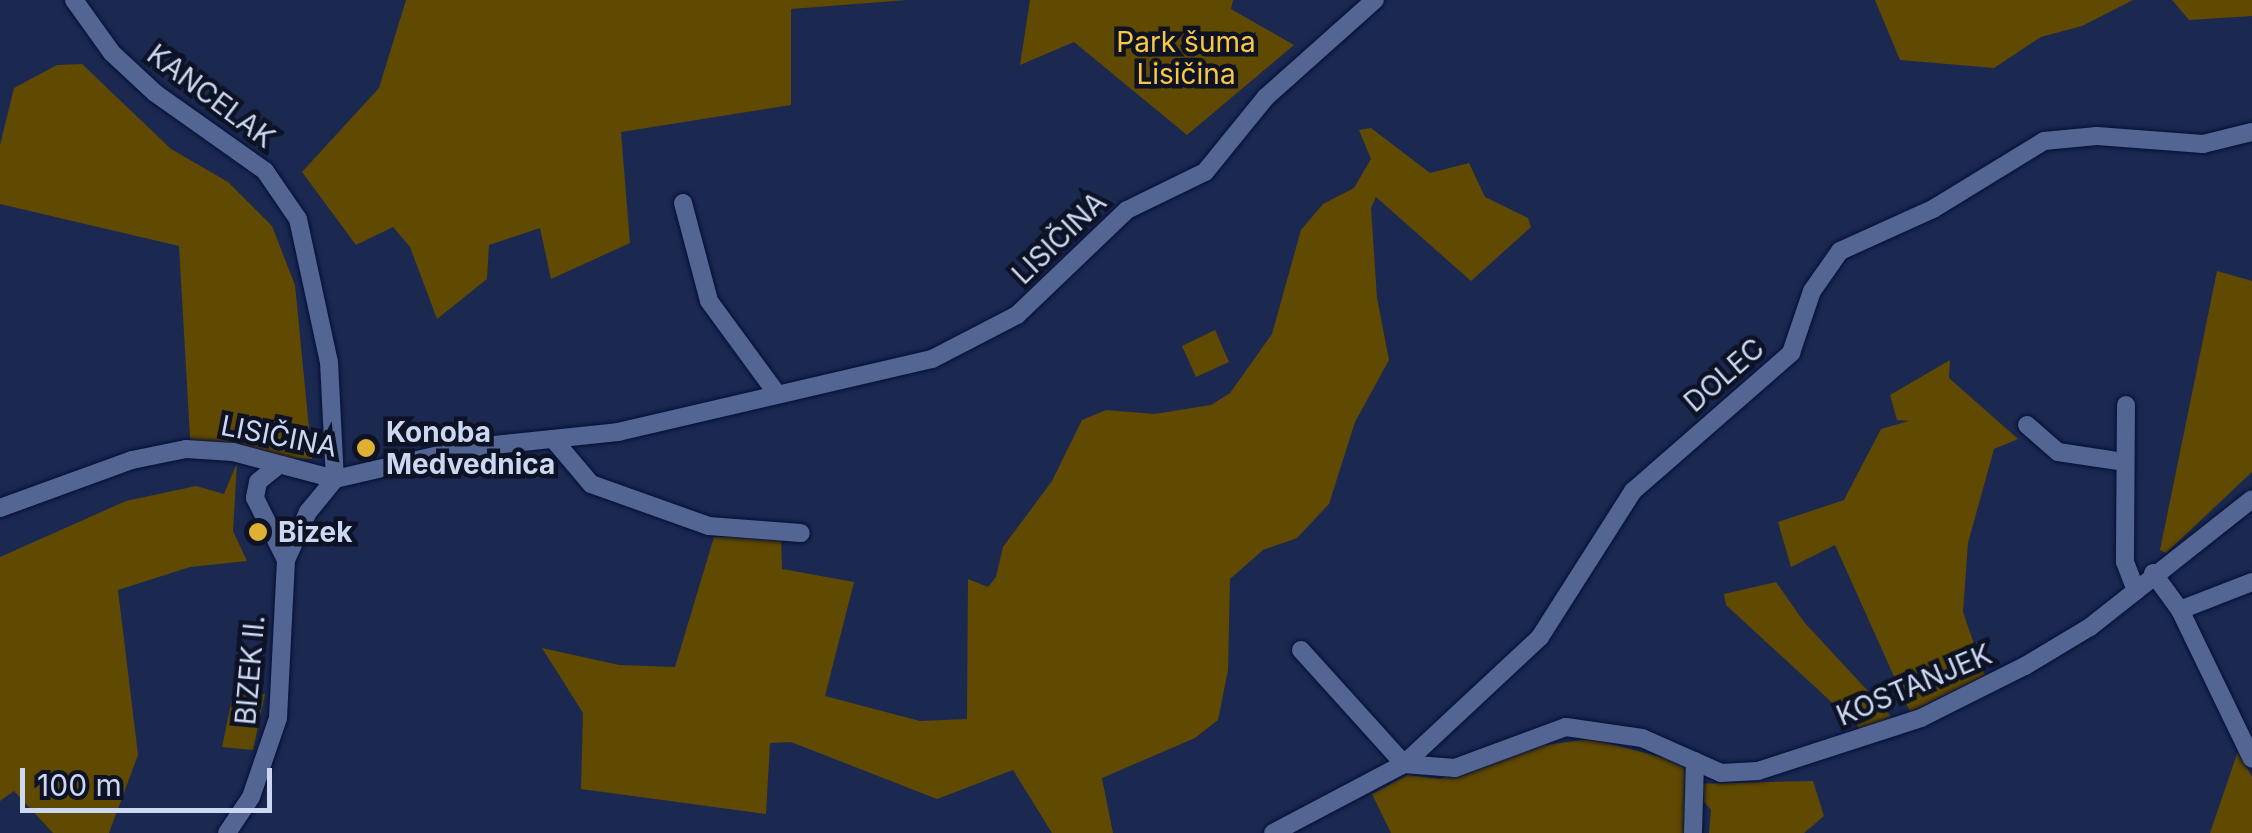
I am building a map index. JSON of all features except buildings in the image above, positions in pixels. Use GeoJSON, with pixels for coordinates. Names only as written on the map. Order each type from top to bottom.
{"type":"FeatureCollection","features":[{"type":"Feature","properties":{"kind":"street","name":"KANCELAK"},"geometry":{"type":"LineString","coordinates":[[74,0],[112,53],[195,125],[239,148],[290,204],[319,296],[335,479]]}},
{"type":"Feature","properties":{"kind":"street","name":"LISIČINA"},"geometry":{"type":"LineString","coordinates":[[0,508],[132,460],[186,450],[233,452],[275,468],[335,479],[474,447],[618,432],[914,364],[1002,325],[1127,210],[1205,172],[1266,97],[1375,0]]}},
{"type":"Feature","properties":{"kind":"street","name":"DOLEC"},"geometry":{"type":"LineString","coordinates":[[1273,833],[1404,764],[1540,637],[1633,491],[1791,353],[1812,291],[1840,251],[1933,210],[2044,141],[2098,136],[2203,144],[2252,132]]}},
{"type":"Feature","properties":{"kind":"street"},"geometry":{"type":"LineString","coordinates":[[683,203],[708,301],[777,394]]}},
{"type":"Feature","properties":{"kind":"street"},"geometry":{"type":"LineString","coordinates":[[2126,405],[2125,562],[2136,591]]}},
{"type":"Feature","properties":{"kind":"street"},"geometry":{"type":"LineString","coordinates":[[2027,425],[2058,452],[2126,462]]}},
{"type":"Feature","properties":{"kind":"street"},"geometry":{"type":"LineString","coordinates":[[553,439],[591,484],[709,526],[801,533]]}},
{"type":"Feature","properties":{"kind":"street","name":"BIZEK II."},"geometry":{"type":"LineString","coordinates":[[275,468],[258,482],[255,498],[286,560]]}},
{"type":"Feature","properties":{"kind":"street","name":"BIZEK II."},"geometry":{"type":"LineString","coordinates":[[227,833],[251,797],[278,718],[286,560],[308,512],[335,479]]}},
{"type":"Feature","properties":{"kind":"street","name":"KOSTANJEK"},"geometry":{"type":"LineString","coordinates":[[1404,764],[1455,768],[1566,727],[1642,738],[1722,774],[1790,765],[1920,718],[2025,666],[2136,591],[2153,573],[2252,499]]}},
{"type":"Feature","properties":{"kind":"street"},"geometry":{"type":"LineString","coordinates":[[2153,573],[2180,610],[2252,760]]}},
{"type":"Feature","properties":{"kind":"street"},"geometry":{"type":"LineString","coordinates":[[2180,610],[2252,582]]}},
{"type":"Feature","properties":{"kind":"street"},"geometry":{"type":"LineString","coordinates":[[1301,650],[1404,764]]}},
{"type":"Feature","properties":{"kind":"street"},"geometry":{"type":"LineString","coordinates":[[1694,833],[1695,762]]}},
{"type":"Feature","properties":{"kind":"green space"},"geometry":{"type":"Polygon","coordinates":[[[406,0],[907,0],[791,9],[791,105],[621,132],[630,243],[551,279],[540,228],[489,245],[487,279],[437,319],[410,247],[393,227],[356,245],[302,172],[379,88],[406,0]]]}},
{"type":"Feature","properties":{"kind":"green space","name":"Park šuma Lisičina"},"geometry":{"type":"Polygon","coordinates":[[[1030,0],[1233,0],[1231,9],[1294,45],[1187,135],[1074,42],[1020,65],[1030,0]]]}},
{"type":"Feature","properties":{"kind":"green space"},"geometry":{"type":"Polygon","coordinates":[[[1875,0],[2133,0],[2082,26],[2041,37],[1994,68],[1900,60],[1875,0]]]}},
{"type":"Feature","properties":{"kind":"green space"},"geometry":{"type":"Polygon","coordinates":[[[2172,0],[2252,0],[2252,16],[2189,20],[2172,0]]]}},
{"type":"Feature","properties":{"kind":"green space"},"geometry":{"type":"Polygon","coordinates":[[[82,64],[171,149],[228,182],[272,226],[295,285],[312,459],[191,454],[179,246],[0,204],[0,145],[14,88],[57,65],[82,64]]]}},
{"type":"Feature","properties":{"kind":"green space"},"geometry":{"type":"Polygon","coordinates":[[[1371,128],[1430,173],[1469,163],[1485,197],[1528,218],[1531,227],[1471,281],[1376,197],[1371,208],[1377,298],[1389,360],[1355,422],[1329,504],[1297,538],[1263,550],[1230,579],[1228,670],[1218,720],[1195,738],[1102,778],[1113,833],[1052,833],[1013,770],[937,799],[791,742],[770,743],[766,814],[581,789],[583,713],[542,648],[619,665],[675,667],[714,537],[781,536],[782,569],[854,582],[825,696],[920,721],[967,719],[968,579],[988,587],[996,577],[1003,547],[1052,481],[1082,420],[1106,410],[1154,414],[1211,405],[1230,393],[1272,334],[1301,230],[1323,204],[1354,188],[1371,159],[1359,130],[1371,128]]]}},
{"type":"Feature","properties":{"kind":"green space"},"geometry":{"type":"Polygon","coordinates":[[[2217,271],[2252,281],[2252,472],[2166,553],[2160,550],[2217,271]]]}},
{"type":"Feature","properties":{"kind":"green space"},"geometry":{"type":"Polygon","coordinates":[[[1215,330],[1229,362],[1196,377],[1182,346],[1215,330]]]}},
{"type":"Feature","properties":{"kind":"green space"},"geometry":{"type":"Polygon","coordinates":[[[1950,360],[1949,378],[2018,439],[1994,449],[1968,543],[1963,612],[1985,676],[1910,712],[1835,545],[1791,567],[1778,522],[1844,500],[1881,429],[1909,421],[1897,420],[1890,395],[1950,360]]]}},
{"type":"Feature","properties":{"kind":"green space"},"geometry":{"type":"Polygon","coordinates":[[[237,463],[233,531],[247,561],[190,567],[118,590],[138,755],[109,833],[53,833],[14,791],[0,801],[0,557],[126,501],[196,486],[224,494],[237,463]]]}},
{"type":"Feature","properties":{"kind":"green space"},"geometry":{"type":"Polygon","coordinates":[[[1776,582],[1804,622],[1891,716],[1864,732],[1726,605],[1724,594],[1776,582]]]}},
{"type":"Feature","properties":{"kind":"green space"},"geometry":{"type":"Polygon","coordinates":[[[233,694],[265,694],[253,750],[222,747],[233,694]]]}},
{"type":"Feature","properties":{"kind":"green space"},"geometry":{"type":"Polygon","coordinates":[[[1591,739],[1688,764],[1684,833],[1391,833],[1372,794],[1408,775],[1440,779],[1530,747],[1591,739]]]}},
{"type":"Feature","properties":{"kind":"green space"},"geometry":{"type":"Polygon","coordinates":[[[2238,751],[2252,777],[2252,833],[2210,833],[2238,751]]]}},
{"type":"Feature","properties":{"kind":"green space"},"geometry":{"type":"Polygon","coordinates":[[[1813,781],[1824,816],[1804,833],[1709,833],[1711,810],[1689,784],[1813,781]]]}},
{"type":"Feature","properties":{"kind":"place","name":"Konoba Medvednica"},"geometry":{"type":"Point","coordinates":[366,448]}},
{"type":"Feature","properties":{"kind":"place","name":"Bizek"},"geometry":{"type":"Point","coordinates":[258,532]}}]}
